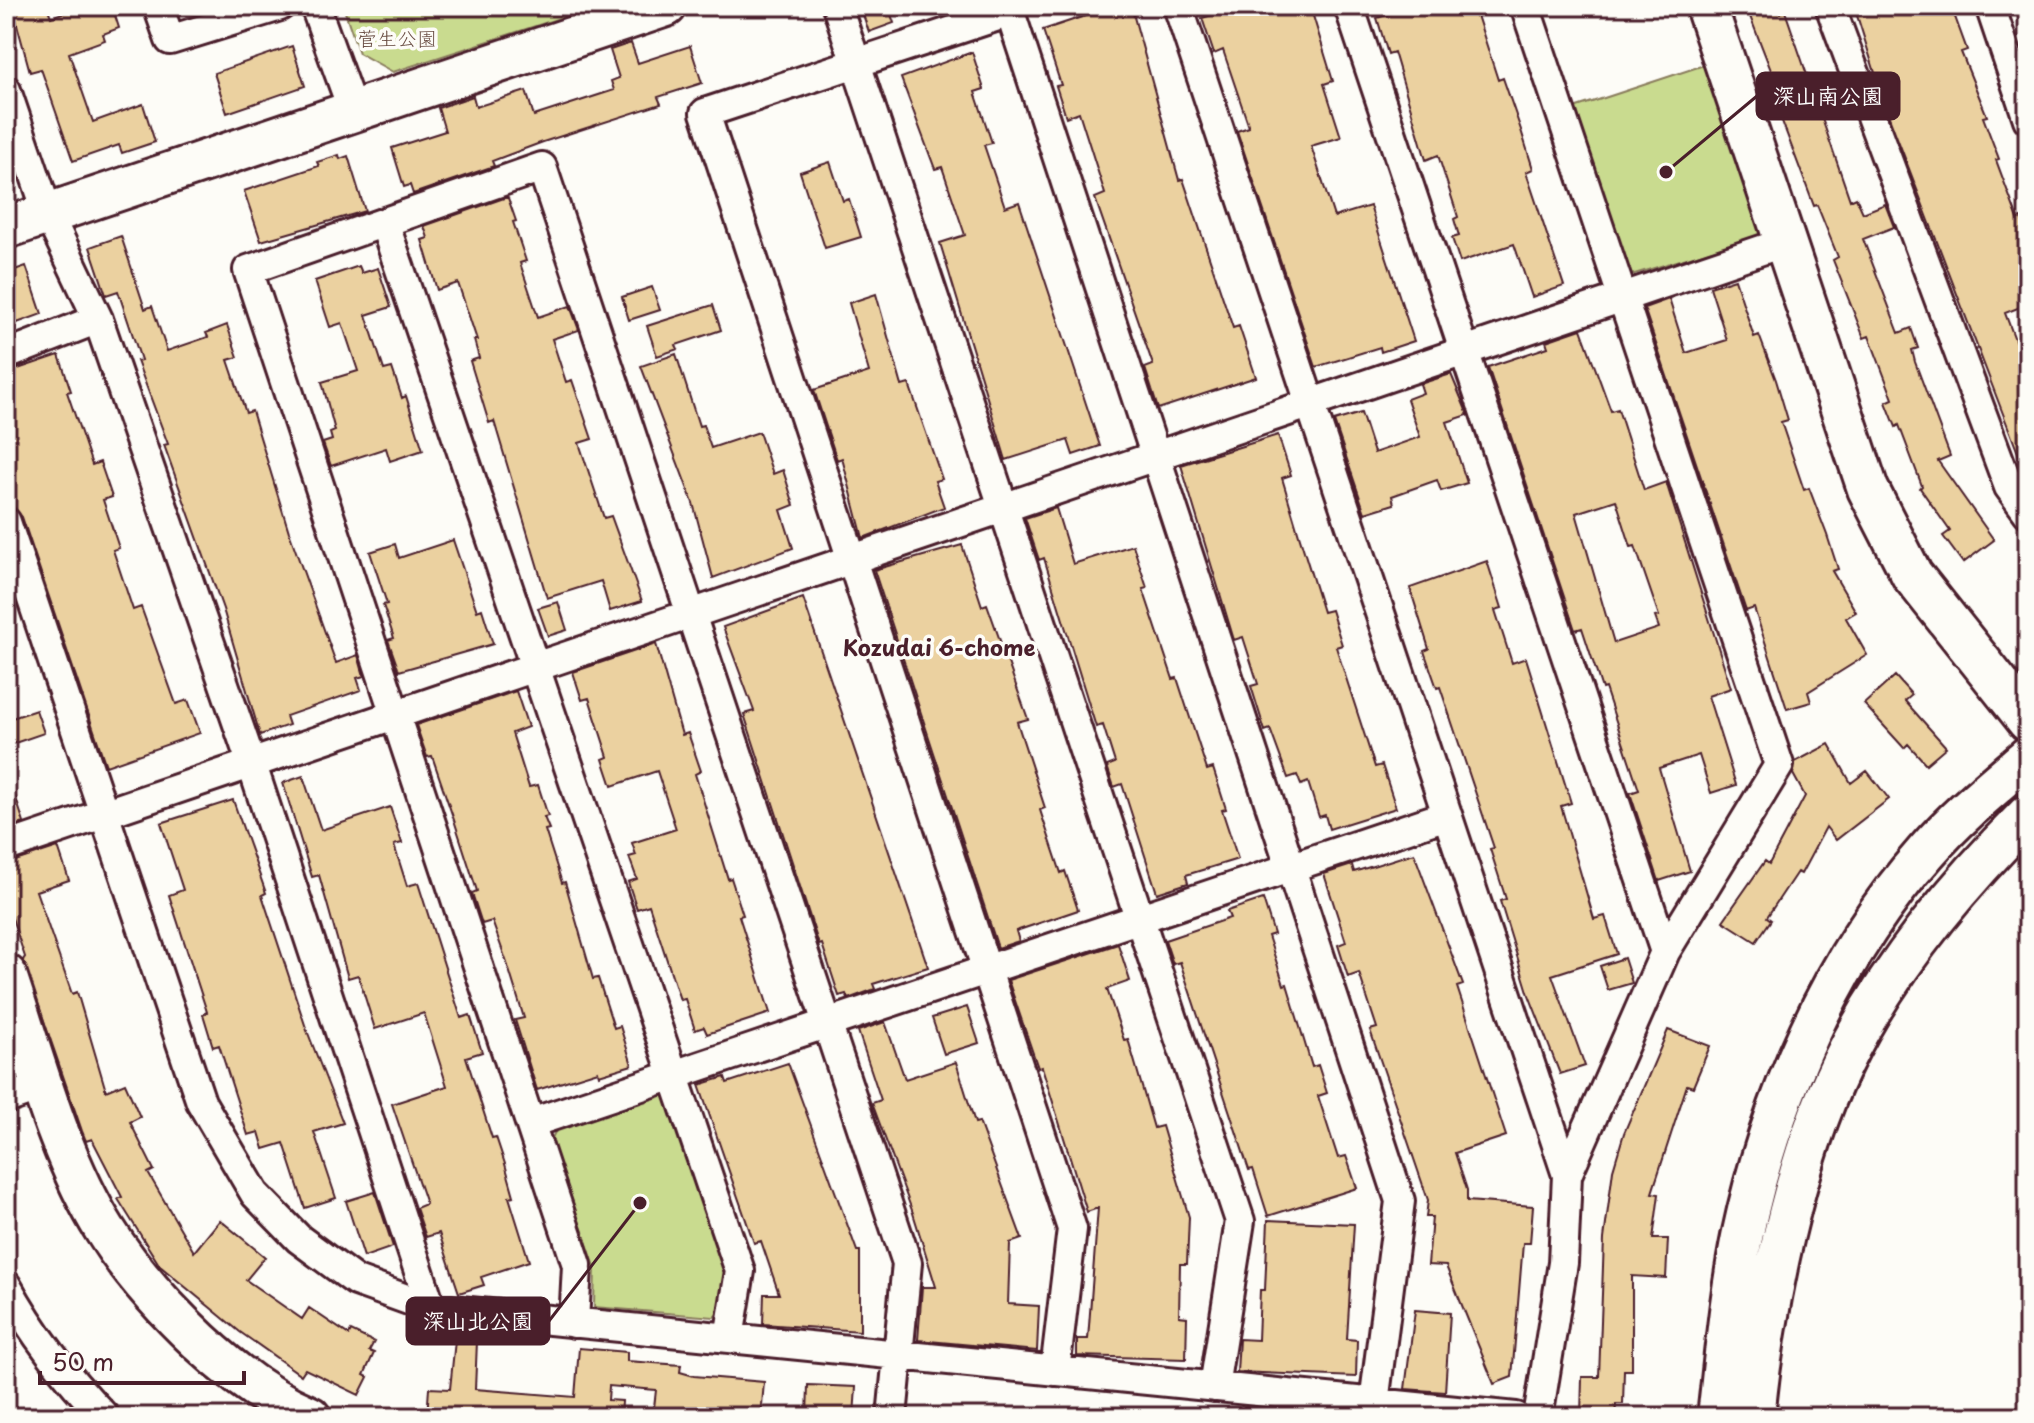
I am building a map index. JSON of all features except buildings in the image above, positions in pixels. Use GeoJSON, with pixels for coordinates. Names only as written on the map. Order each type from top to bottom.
{"type":"FeatureCollection","features":[{"type":"Feature","properties":{"kind":"street"},"geometry":{"type":"LineString","coordinates":[[158,6],[170,40],[280,6]]}},
{"type":"Feature","properties":{"kind":"street"},"geometry":{"type":"LineString","coordinates":[[315,6],[353,111]]}},
{"type":"Feature","properties":{"kind":"street"},"geometry":{"type":"LineString","coordinates":[[6,228],[666,6]]}},
{"type":"Feature","properties":{"kind":"street"},"geometry":{"type":"LineString","coordinates":[[837,6],[1240,1221],[1214,1387]]}},
{"type":"Feature","properties":{"kind":"street"},"geometry":{"type":"LineString","coordinates":[[1178,6],[1567,1175],[1563,1263],[1538,1417]]}},
{"type":"Feature","properties":{"kind":"street"},"geometry":{"type":"LineString","coordinates":[[1349,6],[1665,952]]}},
{"type":"Feature","properties":{"kind":"street"},"geometry":{"type":"LineString","coordinates":[[1525,6],[1779,765],[1665,952],[1567,1175]]}},
{"type":"Feature","properties":{"kind":"street"},"geometry":{"type":"LineString","coordinates":[[1706,6],[1854,453],[1891,538],[1941,615],[2028,721]]}},
{"type":"Feature","properties":{"kind":"street"},"geometry":{"type":"LineString","coordinates":[[1830,6],[2009,487],[2028,513]]}},
{"type":"Feature","properties":{"kind":"street"},"geometry":{"type":"LineString","coordinates":[[1990,6],[2028,119]]}},
{"type":"Feature","properties":{"kind":"street"},"geometry":{"type":"LineString","coordinates":[[1055,1371],[1072,1229],[705,113],[1010,12],[1400,1201],[1374,1403]]}},
{"type":"Feature","properties":{"kind":"street"},"geometry":{"type":"LineString","coordinates":[[7,97],[48,214],[98,319],[251,762],[431,1308]]}},
{"type":"Feature","properties":{"kind":"street"},"geometry":{"type":"LineString","coordinates":[[574,1323],[577,1265],[248,270],[385,225],[542,167],[907,1263],[892,1417]]}},
{"type":"Feature","properties":{"kind":"street"},"geometry":{"type":"LineString","coordinates":[[385,225],[740,1271],[729,1338]]}},
{"type":"Feature","properties":{"kind":"street"},"geometry":{"type":"LineString","coordinates":[[6,847],[1785,242]]}},
{"type":"Feature","properties":{"kind":"street"},"geometry":{"type":"LineString","coordinates":[[6,355],[98,319]]}},
{"type":"Feature","properties":{"kind":"street"},"geometry":{"type":"LineString","coordinates":[[6,522],[201,1102],[255,1194],[299,1239],[356,1281],[431,1308],[1516,1417]]}},
{"type":"Feature","properties":{"kind":"street"},"geometry":{"type":"LineString","coordinates":[[1718,1417],[1742,1238],[1766,1144],[1810,1031],[1861,939],[1925,852],[2028,757]]}},
{"type":"Feature","properties":{"kind":"street"},"geometry":{"type":"LineString","coordinates":[[531,1123],[1447,815]]}},
{"type":"Feature","properties":{"kind":"street"},"geometry":{"type":"LineString","coordinates":[[1754,1417],[1777,1267],[1797,1186],[1841,1063],[1904,959],[1977,866],[2028,815]]}},
{"type":"Feature","properties":{"kind":"street"},"geometry":{"type":"LineString","coordinates":[[6,975],[79,1180],[104,1229],[134,1272],[216,1357],[257,1387],[310,1417]]}},
{"type":"Feature","properties":{"kind":"street"},"geometry":{"type":"LineString","coordinates":[[6,1099],[43,1086]]}},
{"type":"Feature","properties":{"kind":"street"},"geometry":{"type":"LineString","coordinates":[[6,1285],[29,1327],[79,1391],[105,1417]]}},
{"type":"Feature","properties":{"kind":"green space","name":"菅生公園"},"geometry":{"type":"Polygon","coordinates":[[[343,6],[597,6],[393,72],[359,53],[343,6]]]}},
{"type":"Feature","properties":{"kind":"green space"},"geometry":{"type":"Polygon","coordinates":[[[1704,65],[1762,235],[1628,276],[1571,109],[1704,65]]]}},
{"type":"Feature","properties":{"kind":"green space"},"geometry":{"type":"Polygon","coordinates":[[[660,1094],[672,1101],[729,1270],[722,1310],[714,1317],[594,1307],[595,1267],[551,1140],[558,1126],[660,1094]]]}},
{"type":"Feature","properties":{"kind":"place","name":"深山南公園"},"geometry":{"type":"Point","coordinates":[1666,172]}},
{"type":"Feature","properties":{"kind":"place","name":"深山北公園"},"geometry":{"type":"Point","coordinates":[640,1203]}},
{"type":"Feature","properties":{"kind":"district","name":"Kozudai 6-chome"},"geometry":{"type":"Point","coordinates":[939,646]}}]}
